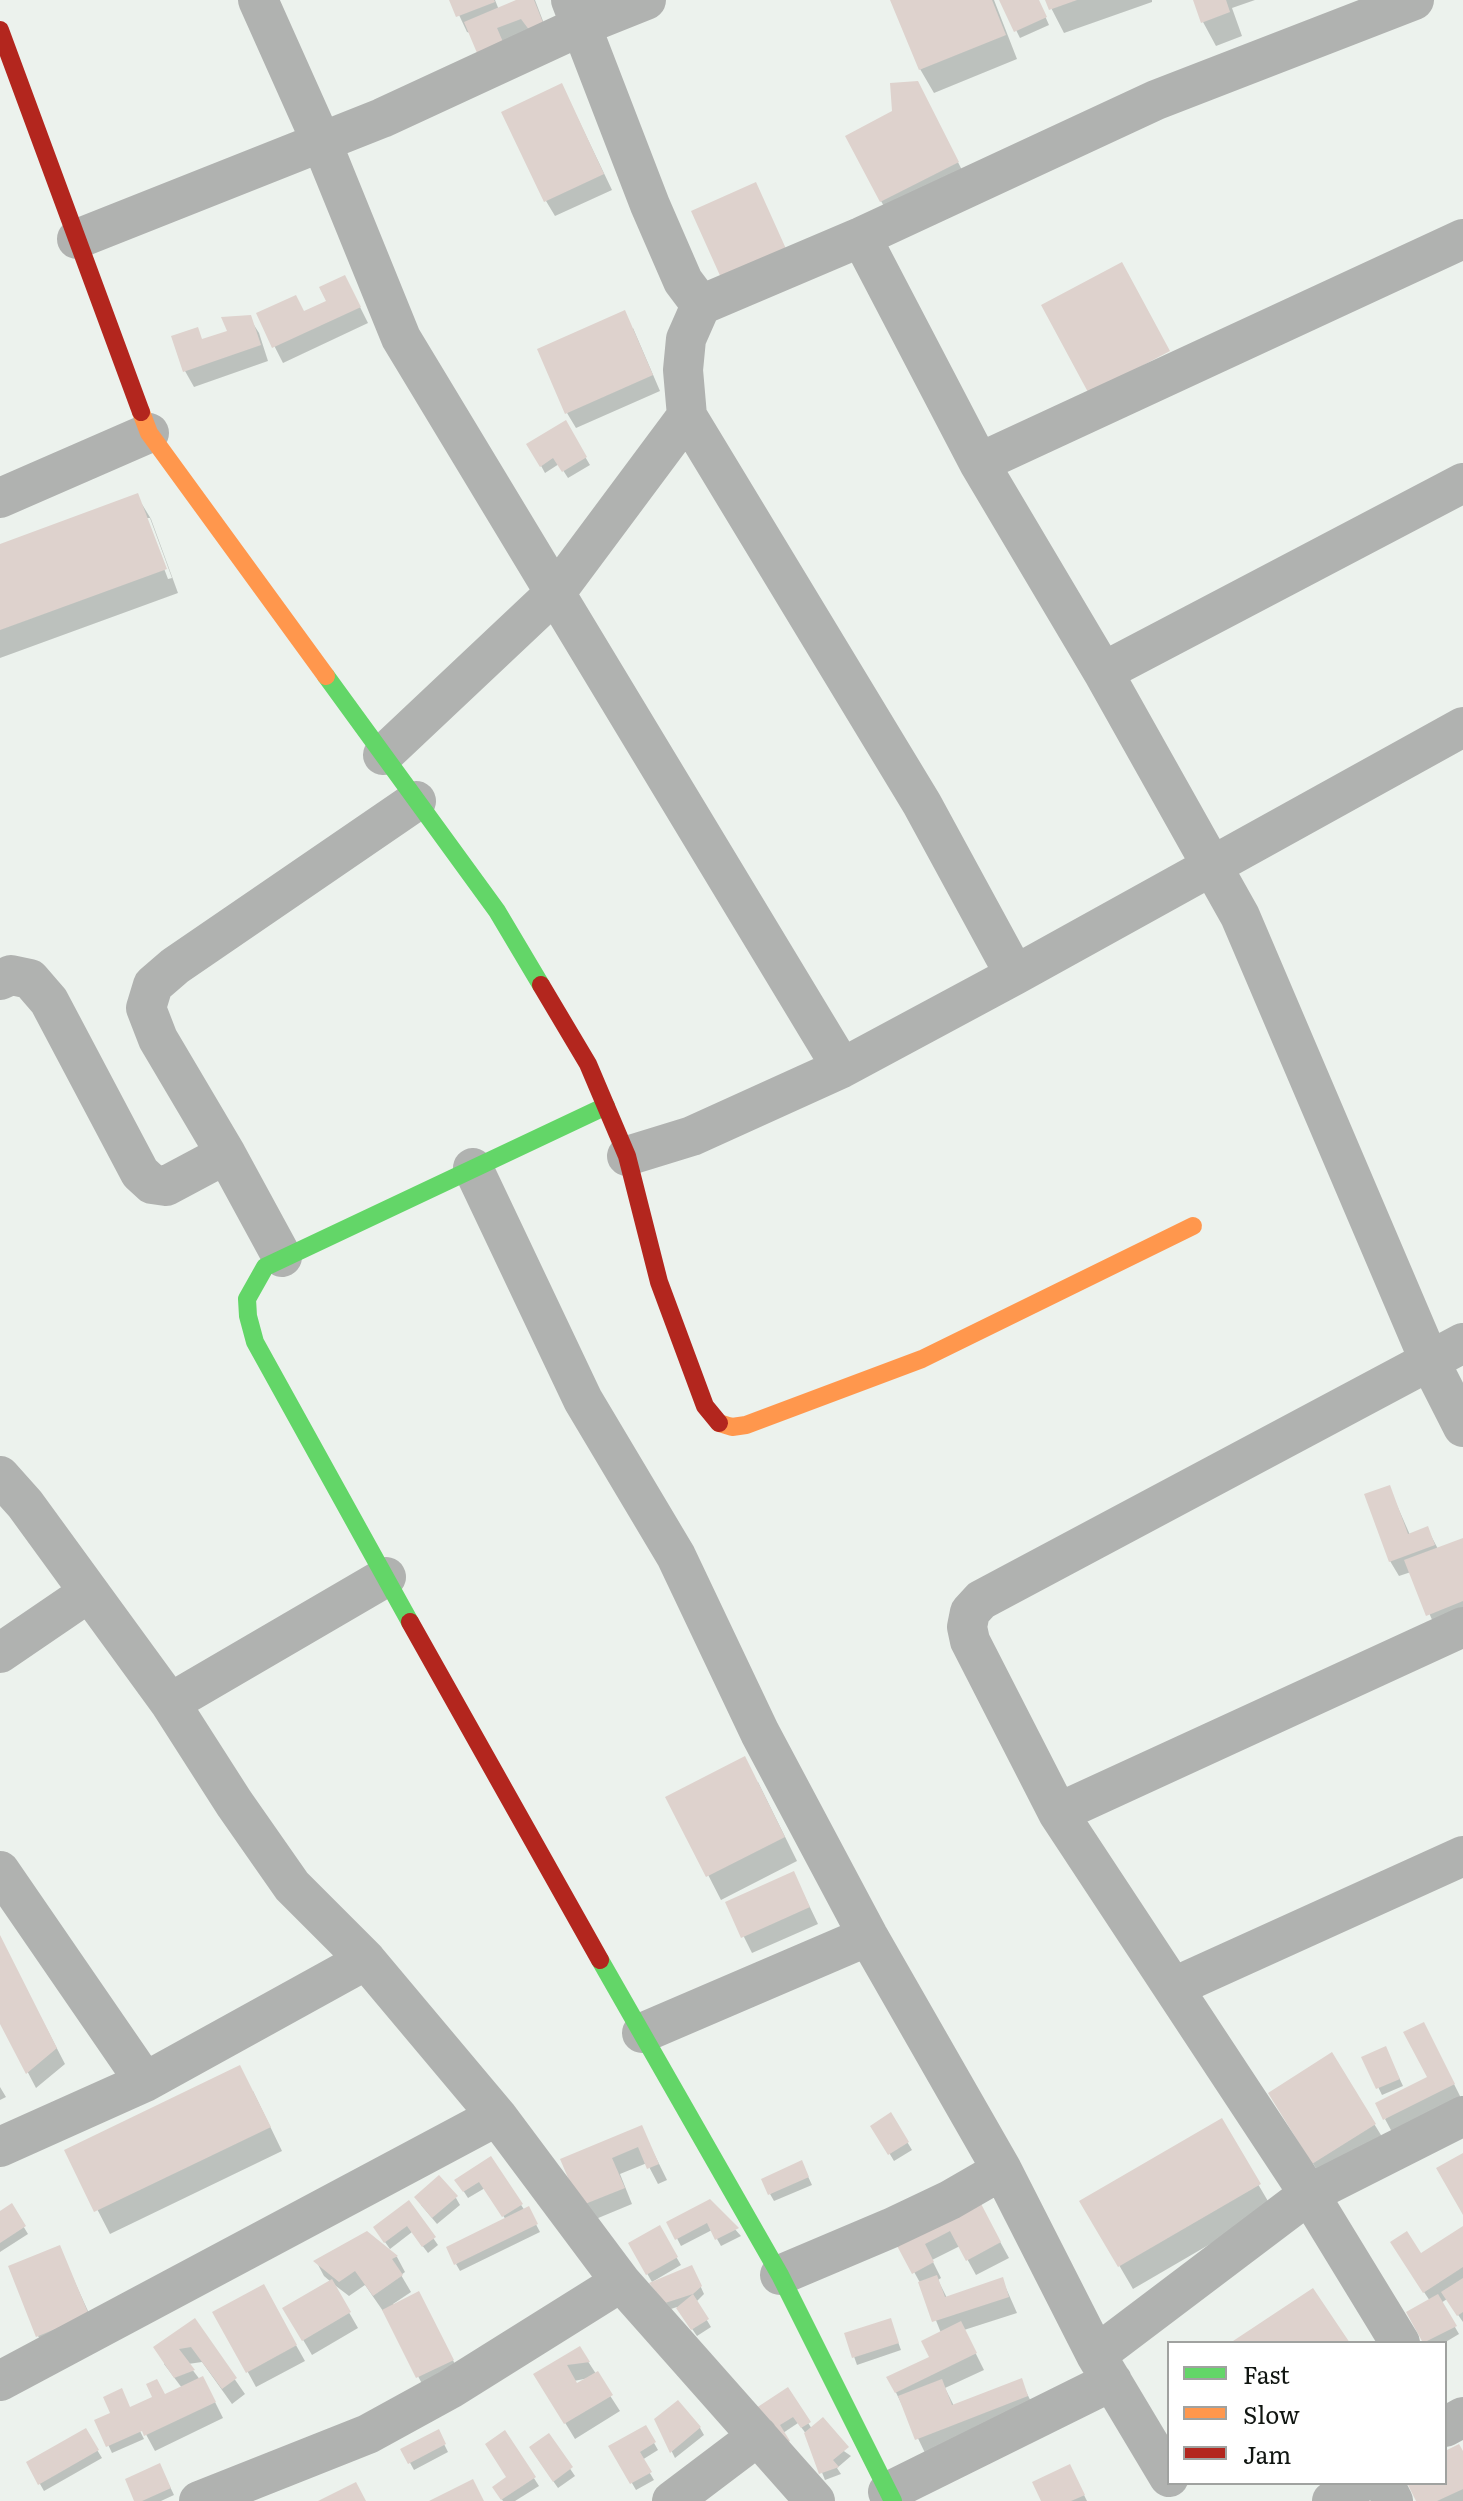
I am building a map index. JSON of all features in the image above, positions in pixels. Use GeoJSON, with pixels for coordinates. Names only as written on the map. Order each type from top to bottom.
{"type":"FeatureCollection","features":[{"type":"Feature","properties":{"kind":"street"},"geometry":{"type":"LineString","coordinates":[[258,0],[321,141],[401,338],[842,1068]]}},
{"type":"Feature","properties":{"kind":"street"},"geometry":{"type":"LineString","coordinates":[[77,239],[382,118],[576,13],[646,0]]}},
{"type":"Feature","properties":{"kind":"street"},"geometry":{"type":"LineString","coordinates":[[1015,975],[922,804],[687,416],[683,370],[686,339],[701,305],[861,237],[1156,100],[1414,0]]}},
{"type":"Feature","properties":{"kind":"street"},"geometry":{"type":"LineString","coordinates":[[576,13],[650,205],[683,281],[701,305]]}},
{"type":"Feature","properties":{"kind":"street"},"geometry":{"type":"LineString","coordinates":[[0,30],[149,433],[497,911],[588,1064],[627,1156],[659,1282],[705,1406],[718,1423],[732,1427],[746,1425],[922,1359],[1193,1226]]}},
{"type":"Feature","properties":{"kind":"street"},"geometry":{"type":"LineString","coordinates":[[861,237],[979,463],[1213,864],[1247,931],[1446,1353],[1463,1427]]}},
{"type":"Feature","properties":{"kind":"street"},"geometry":{"type":"LineString","coordinates":[[979,463],[1463,239]]}},
{"type":"Feature","properties":{"kind":"street"},"geometry":{"type":"LineString","coordinates":[[383,755],[556,592],[687,416]]}},
{"type":"Feature","properties":{"kind":"street"},"geometry":{"type":"LineString","coordinates":[[0,498],[149,433]]}},
{"type":"Feature","properties":{"kind":"street"},"geometry":{"type":"LineString","coordinates":[[1103,672],[1463,483]]}},
{"type":"Feature","properties":{"kind":"street"},"geometry":{"type":"LineString","coordinates":[[627,1156],[692,1136],[842,1068],[1463,727]]}},
{"type":"Feature","properties":{"kind":"street"},"geometry":{"type":"LineString","coordinates":[[282,1257],[158,1039],[146,1008],[153,985],[175,966],[416,801]]}},
{"type":"Feature","properties":{"kind":"street"},"geometry":{"type":"LineString","coordinates":[[0,980],[11,975],[30,979],[49,1001],[140,1173],[152,1184],[166,1186],[226,1154]]}},
{"type":"Feature","properties":{"kind":"street"},"geometry":{"type":"LineString","coordinates":[[606,1106],[282,1257],[265,1267],[254,1282],[247,1299],[248,1316],[255,1342],[484,1755],[780,2275],[891,2497],[1104,2368],[1309,2194],[1463,2116]]}},
{"type":"Feature","properties":{"kind":"street"},"geometry":{"type":"LineString","coordinates":[[473,1168],[583,1400],[676,1556],[760,1733],[868,1936],[1002,2170],[1104,2368],[1167,2474]]}},
{"type":"Feature","properties":{"kind":"street"},"geometry":{"type":"LineString","coordinates":[[1399,2341],[1309,2194],[1058,1813],[970,1641],[967,1627],[970,1612],[981,1600],[1446,1353]]}},
{"type":"Feature","properties":{"kind":"street"},"geometry":{"type":"LineString","coordinates":[[0,1476],[25,1504],[170,1703],[292,1886],[366,1960],[497,2116],[621,2282],[815,2501]]}},
{"type":"Feature","properties":{"kind":"street"},"geometry":{"type":"LineString","coordinates":[[170,1703],[386,1577]]}},
{"type":"Feature","properties":{"kind":"street"},"geometry":{"type":"LineString","coordinates":[[0,1653],[88,1593]]}},
{"type":"Feature","properties":{"kind":"street"},"geometry":{"type":"LineString","coordinates":[[1058,1813],[1463,1627]]}},
{"type":"Feature","properties":{"kind":"street"},"geometry":{"type":"LineString","coordinates":[[1174,1987],[1463,1856]]}},
{"type":"Feature","properties":{"kind":"street"},"geometry":{"type":"LineString","coordinates":[[0,1871],[145,2082]]}},
{"type":"Feature","properties":{"kind":"street"},"geometry":{"type":"LineString","coordinates":[[642,2033],[868,1936]]}},
{"type":"Feature","properties":{"kind":"street"},"geometry":{"type":"LineString","coordinates":[[0,2147],[145,2082],[366,1960]]}},
{"type":"Feature","properties":{"kind":"street"},"geometry":{"type":"LineString","coordinates":[[0,2381],[497,2116]]}},
{"type":"Feature","properties":{"kind":"street"},"geometry":{"type":"LineString","coordinates":[[780,2275],[891,2228],[1002,2170]]}},
{"type":"Feature","properties":{"kind":"street"},"geometry":{"type":"LineString","coordinates":[[216,2498],[368,2434],[450,2389],[621,2282]]}},
{"type":"Feature","properties":{"kind":"street"},"geometry":{"type":"LineString","coordinates":[[672,2501],[758,2436]]}},
{"type":"Feature","properties":{"kind":"street"},"geometry":{"type":"LineString","coordinates":[[1332,2501],[1357,2485]]}},
{"type":"Feature","properties":{"kind":"building"},"geometry":{"type":"Polygon","coordinates":[[[449,0],[494,0],[495,2],[456,17],[449,0]]]}},
{"type":"Feature","properties":{"kind":"building"},"geometry":{"type":"Polygon","coordinates":[[[516,0],[534,0],[544,25],[530,31],[521,19],[497,28],[506,49],[480,60],[464,22],[516,0]]]}},
{"type":"Feature","properties":{"kind":"building"},"geometry":{"type":"Polygon","coordinates":[[[890,0],[992,0],[1006,35],[919,70],[890,0]]]}},
{"type":"Feature","properties":{"kind":"building"},"geometry":{"type":"Polygon","coordinates":[[[999,0],[1039,0],[1047,17],[1014,32],[999,0]]]}},
{"type":"Feature","properties":{"kind":"building"},"geometry":{"type":"Polygon","coordinates":[[[1045,0],[1077,0],[1049,10],[1045,0]]]}},
{"type":"Feature","properties":{"kind":"building"},"geometry":{"type":"Polygon","coordinates":[[[1193,0],[1226,0],[1230,12],[1201,23],[1193,0]]]}},
{"type":"Feature","properties":{"kind":"building"},"geometry":{"type":"Polygon","coordinates":[[[918,81],[959,162],[880,202],[845,136],[892,111],[890,83],[918,81]]]}},
{"type":"Feature","properties":{"kind":"building"},"geometry":{"type":"Polygon","coordinates":[[[562,83],[604,174],[544,202],[501,112],[562,83]]]}},
{"type":"Feature","properties":{"kind":"building"},"geometry":{"type":"Polygon","coordinates":[[[756,182],[787,251],[722,280],[691,211],[756,182]]]}},
{"type":"Feature","properties":{"kind":"building"},"geometry":{"type":"Polygon","coordinates":[[[1122,262],[1170,351],[1089,394],[1041,305],[1122,262]]]}},
{"type":"Feature","properties":{"kind":"building"},"geometry":{"type":"Polygon","coordinates":[[[345,275],[361,307],[272,348],[256,313],[296,295],[304,311],[326,301],[319,287],[345,275]]]}},
{"type":"Feature","properties":{"kind":"building"},"geometry":{"type":"Polygon","coordinates":[[[625,310],[653,375],[565,414],[537,349],[625,310]]]}},
{"type":"Feature","properties":{"kind":"building"},"geometry":{"type":"Polygon","coordinates":[[[251,315],[261,345],[183,372],[171,336],[198,327],[202,339],[227,331],[221,317],[251,315]]]}},
{"type":"Feature","properties":{"kind":"building"},"geometry":{"type":"Polygon","coordinates":[[[566,420],[587,457],[562,472],[553,458],[540,467],[526,444],[566,420]]]}},
{"type":"Feature","properties":{"kind":"building"},"geometry":{"type":"Polygon","coordinates":[[[138,493],[167,569],[0,630],[0,544],[138,493]]]}},
{"type":"Feature","properties":{"kind":"building"},"geometry":{"type":"Polygon","coordinates":[[[1390,1485],[1408,1534],[1428,1526],[1435,1545],[1389,1562],[1364,1494],[1390,1485]]]}},
{"type":"Feature","properties":{"kind":"building"},"geometry":{"type":"Polygon","coordinates":[[[1463,1538],[1463,1601],[1426,1616],[1404,1560],[1463,1538]]]}},
{"type":"Feature","properties":{"kind":"building"},"geometry":{"type":"Polygon","coordinates":[[[745,1756],[785,1837],[706,1877],[665,1797],[745,1756]]]}},
{"type":"Feature","properties":{"kind":"building"},"geometry":{"type":"Polygon","coordinates":[[[794,1871],[810,1907],[741,1938],[725,1902],[794,1871]]]}},
{"type":"Feature","properties":{"kind":"building"},"geometry":{"type":"Polygon","coordinates":[[[0,1935],[57,2048],[26,2074],[0,2024],[0,1935]]]}},
{"type":"Feature","properties":{"kind":"building"},"geometry":{"type":"Polygon","coordinates":[[[1424,2022],[1455,2084],[1383,2120],[1375,2103],[1427,2077],[1403,2032],[1424,2022]]]}},
{"type":"Feature","properties":{"kind":"building"},"geometry":{"type":"Polygon","coordinates":[[[1386,2046],[1400,2079],[1376,2089],[1361,2057],[1386,2046]]]}},
{"type":"Feature","properties":{"kind":"building"},"geometry":{"type":"Polygon","coordinates":[[[1332,2052],[1376,2124],[1312,2164],[1268,2093],[1332,2052]]]}},
{"type":"Feature","properties":{"kind":"building"},"geometry":{"type":"Polygon","coordinates":[[[240,2065],[271,2127],[94,2212],[64,2150],[240,2065]]]}},
{"type":"Feature","properties":{"kind":"building"},"geometry":{"type":"Polygon","coordinates":[[[891,2112],[909,2142],[888,2155],[870,2126],[891,2112]]]}},
{"type":"Feature","properties":{"kind":"building"},"geometry":{"type":"Polygon","coordinates":[[[1222,2118],[1261,2184],[1118,2267],[1079,2201],[1222,2118]]]}},
{"type":"Feature","properties":{"kind":"building"},"geometry":{"type":"Polygon","coordinates":[[[642,2125],[659,2164],[647,2169],[638,2147],[612,2158],[625,2188],[580,2206],[560,2159],[642,2125]]]}},
{"type":"Feature","properties":{"kind":"building"},"geometry":{"type":"Polygon","coordinates":[[[1463,2153],[1463,2215],[1436,2168],[1463,2153]]]}},
{"type":"Feature","properties":{"kind":"building"},"geometry":{"type":"Polygon","coordinates":[[[491,2156],[523,2204],[502,2217],[479,2182],[463,2192],[454,2180],[491,2156]]]}},
{"type":"Feature","properties":{"kind":"building"},"geometry":{"type":"Polygon","coordinates":[[[802,2160],[809,2177],[768,2195],[761,2179],[802,2160]]]}},
{"type":"Feature","properties":{"kind":"building"},"geometry":{"type":"Polygon","coordinates":[[[439,2175],[458,2196],[432,2218],[414,2197],[439,2175]]]}},
{"type":"Feature","properties":{"kind":"building"},"geometry":{"type":"Polygon","coordinates":[[[978,2198],[1001,2242],[966,2261],[950,2231],[925,2244],[934,2262],[912,2274],[895,2242],[978,2198]]]}},
{"type":"Feature","properties":{"kind":"building"},"geometry":{"type":"Polygon","coordinates":[[[710,2199],[739,2228],[715,2240],[707,2223],[675,2240],[666,2222],[710,2199]]]}},
{"type":"Feature","properties":{"kind":"building"},"geometry":{"type":"Polygon","coordinates":[[[409,2200],[436,2237],[422,2247],[407,2226],[384,2243],[373,2227],[409,2200]]]}},
{"type":"Feature","properties":{"kind":"building"},"geometry":{"type":"Polygon","coordinates":[[[12,2203],[26,2226],[0,2243],[0,2211],[12,2203]]]}},
{"type":"Feature","properties":{"kind":"building"},"geometry":{"type":"Polygon","coordinates":[[[529,2206],[538,2224],[454,2265],[446,2247],[529,2206]]]}},
{"type":"Feature","properties":{"kind":"building"},"geometry":{"type":"Polygon","coordinates":[[[660,2225],[678,2257],[646,2275],[628,2243],[660,2225]]]}},
{"type":"Feature","properties":{"kind":"building"},"geometry":{"type":"Polygon","coordinates":[[[1463,2226],[1463,2267],[1423,2293],[1390,2242],[1407,2231],[1421,2253],[1463,2226]]]}},
{"type":"Feature","properties":{"kind":"building"},"geometry":{"type":"Polygon","coordinates":[[[367,2231],[398,2256],[392,2259],[403,2275],[373,2296],[355,2271],[339,2282],[313,2261],[367,2231]]]}},
{"type":"Feature","properties":{"kind":"building"},"geometry":{"type":"Polygon","coordinates":[[[60,2245],[89,2315],[36,2337],[8,2266],[60,2245]]]}},
{"type":"Feature","properties":{"kind":"building"},"geometry":{"type":"Polygon","coordinates":[[[692,2265],[702,2286],[693,2294],[665,2303],[649,2283],[692,2265]]]}},
{"type":"Feature","properties":{"kind":"building"},"geometry":{"type":"Polygon","coordinates":[[[937,2275],[945,2297],[1003,2277],[1009,2297],[932,2322],[918,2282],[937,2275]]]}},
{"type":"Feature","properties":{"kind":"building"},"geometry":{"type":"Polygon","coordinates":[[[1463,2278],[1463,2312],[1457,2316],[1441,2292],[1463,2278]]]}},
{"type":"Feature","properties":{"kind":"building"},"geometry":{"type":"Polygon","coordinates":[[[332,2279],[351,2312],[302,2341],[282,2308],[332,2279]]]}},
{"type":"Feature","properties":{"kind":"building"},"geometry":{"type":"Polygon","coordinates":[[[264,2284],[297,2345],[246,2373],[212,2312],[264,2284]]]}},
{"type":"Feature","properties":{"kind":"building"},"geometry":{"type":"Polygon","coordinates":[[[1313,2288],[1349,2341],[1233,2341],[1313,2288]]]}},
{"type":"Feature","properties":{"kind":"building"},"geometry":{"type":"Polygon","coordinates":[[[419,2291],[454,2360],[416,2378],[382,2310],[419,2291]]]}},
{"type":"Feature","properties":{"kind":"building"},"geometry":{"type":"Polygon","coordinates":[[[693,2294],[709,2319],[691,2330],[676,2308],[693,2294]]]}},
{"type":"Feature","properties":{"kind":"building"},"geometry":{"type":"Polygon","coordinates":[[[1438,2294],[1457,2326],[1422,2341],[1406,2312],[1438,2294]]]}},
{"type":"Feature","properties":{"kind":"building"},"geometry":{"type":"Polygon","coordinates":[[[195,2318],[237,2378],[222,2389],[191,2347],[179,2349],[195,2370],[174,2378],[153,2347],[195,2318]]]}},
{"type":"Feature","properties":{"kind":"building"},"geometry":{"type":"Polygon","coordinates":[[[891,2318],[899,2343],[852,2358],[844,2333],[891,2318]]]}},
{"type":"Feature","properties":{"kind":"building"},"geometry":{"type":"Polygon","coordinates":[[[961,2321],[977,2353],[895,2393],[886,2377],[929,2357],[921,2341],[961,2321]]]}},
{"type":"Feature","properties":{"kind":"building"},"geometry":{"type":"Polygon","coordinates":[[[580,2346],[590,2362],[567,2365],[577,2383],[598,2371],[613,2395],[564,2424],[533,2374],[580,2346]]]}},
{"type":"Feature","properties":{"kind":"building"},"geometry":{"type":"Polygon","coordinates":[[[203,2376],[216,2402],[144,2436],[142,2431],[106,2447],[94,2420],[110,2413],[103,2397],[122,2388],[130,2407],[152,2397],[146,2384],[157,2379],[165,2394],[203,2376]]]}},
{"type":"Feature","properties":{"kind":"building"},"geometry":{"type":"Polygon","coordinates":[[[1022,2378],[1028,2396],[915,2440],[898,2396],[942,2379],[952,2405],[1022,2378]]]}},
{"type":"Feature","properties":{"kind":"building"},"geometry":{"type":"Polygon","coordinates":[[[788,2387],[811,2422],[801,2428],[793,2417],[780,2425],[790,2441],[772,2452],[747,2414],[788,2387]]]}},
{"type":"Feature","properties":{"kind":"building"},"geometry":{"type":"Polygon","coordinates":[[[678,2400],[701,2427],[670,2453],[654,2419],[678,2400]]]}},
{"type":"Feature","properties":{"kind":"building"},"geometry":{"type":"Polygon","coordinates":[[[823,2417],[849,2447],[833,2460],[839,2467],[819,2474],[804,2433],[823,2417]]]}},
{"type":"Feature","properties":{"kind":"building"},"geometry":{"type":"Polygon","coordinates":[[[646,2425],[656,2442],[640,2452],[652,2472],[630,2484],[608,2446],[646,2425]]]}},
{"type":"Feature","properties":{"kind":"building"},"geometry":{"type":"Polygon","coordinates":[[[86,2428],[99,2450],[38,2485],[26,2462],[86,2428]]]}},
{"type":"Feature","properties":{"kind":"building"},"geometry":{"type":"Polygon","coordinates":[[[439,2429],[446,2444],[408,2464],[400,2449],[439,2429]]]}},
{"type":"Feature","properties":{"kind":"building"},"geometry":{"type":"Polygon","coordinates":[[[505,2430],[536,2477],[501,2500],[492,2487],[506,2477],[485,2444],[505,2430]]]}},
{"type":"Feature","properties":{"kind":"building"},"geometry":{"type":"Polygon","coordinates":[[[549,2433],[573,2467],[553,2482],[529,2447],[549,2433]]]}},
{"type":"Feature","properties":{"kind":"building"},"geometry":{"type":"Polygon","coordinates":[[[1459,2444],[1463,2451],[1463,2489],[1437,2501],[1416,2501],[1408,2485],[1447,2485],[1447,2450],[1459,2444]]]}},
{"type":"Feature","properties":{"kind":"building"},"geometry":{"type":"Polygon","coordinates":[[[160,2463],[171,2488],[142,2501],[134,2501],[125,2479],[160,2463]]]}},
{"type":"Feature","properties":{"kind":"building"},"geometry":{"type":"Polygon","coordinates":[[[1070,2464],[1085,2495],[1071,2501],[1041,2501],[1032,2482],[1070,2464]]]}},
{"type":"Feature","properties":{"kind":"building"},"geometry":{"type":"Polygon","coordinates":[[[473,2479],[484,2501],[429,2501],[473,2479]]]}},
{"type":"Feature","properties":{"kind":"building"},"geometry":{"type":"Polygon","coordinates":[[[356,2482],[366,2501],[318,2501],[356,2482]]]}},
{"type":"Feature","properties":{"kind":"traffic: fast"},"geometry":{"type":"LineString","coordinates":[[326,676],[497,911],[541,985]]}},
{"type":"Feature","properties":{"kind":"traffic: fast"},"geometry":{"type":"LineString","coordinates":[[410,1622],[255,1342],[247,1299],[265,1267],[606,1106]]}},
{"type":"Feature","properties":{"kind":"traffic: fast"},"geometry":{"type":"LineString","coordinates":[[600,1960],[780,2275],[893,2501]]}},
{"type":"Feature","properties":{"kind":"traffic: slow"},"geometry":{"type":"LineString","coordinates":[[141,412],[149,433],[326,676]]}},
{"type":"Feature","properties":{"kind":"traffic: slow"},"geometry":{"type":"LineString","coordinates":[[719,1423],[732,1427],[746,1425],[922,1359],[1193,1226]]}},
{"type":"Feature","properties":{"kind":"traffic: jam"},"geometry":{"type":"LineString","coordinates":[[0,30],[141,412]]}},
{"type":"Feature","properties":{"kind":"traffic: jam"},"geometry":{"type":"LineString","coordinates":[[541,985],[588,1064],[627,1156],[659,1282],[705,1406],[719,1423]]}},
{"type":"Feature","properties":{"kind":"traffic: jam"},"geometry":{"type":"LineString","coordinates":[[410,1622],[600,1960]]}}]}
